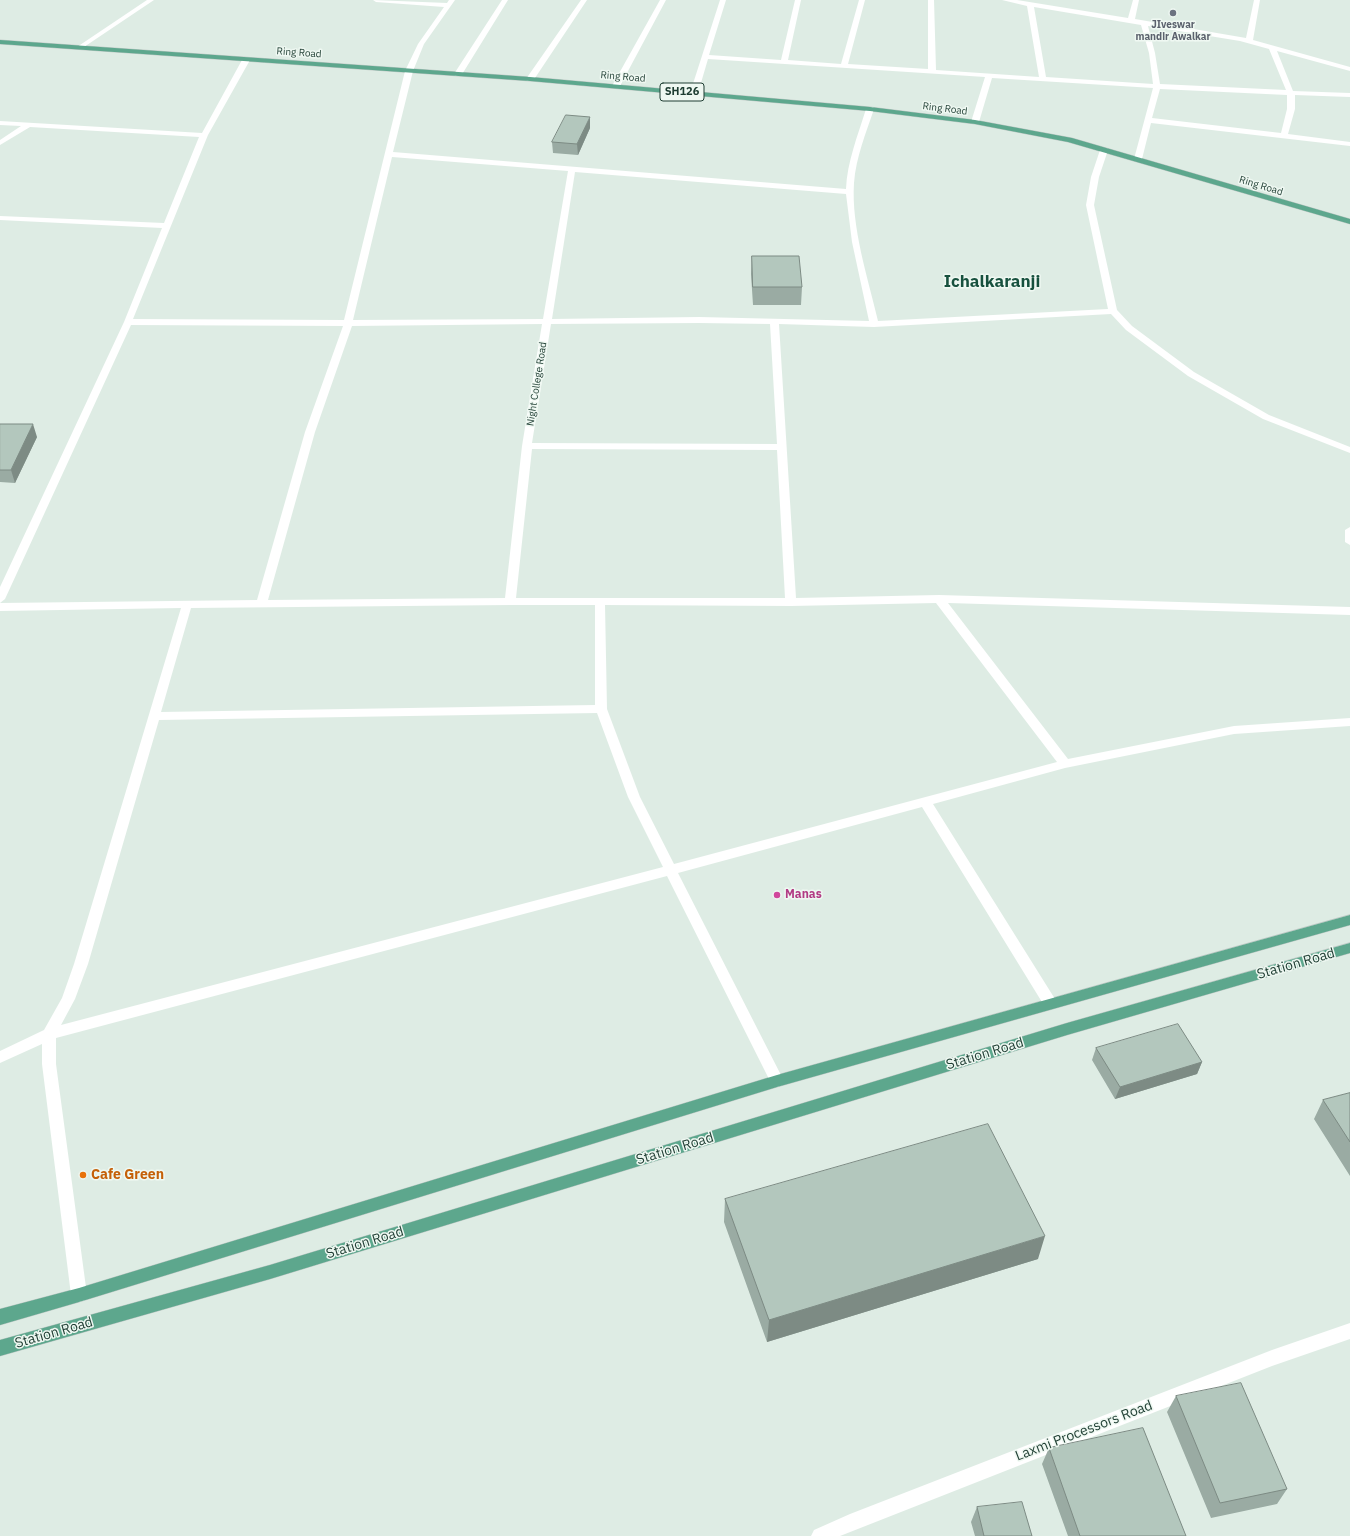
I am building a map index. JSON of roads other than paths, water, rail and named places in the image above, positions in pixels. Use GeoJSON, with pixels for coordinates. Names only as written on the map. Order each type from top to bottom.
{"type":"FeatureCollection","features":[{"type":"Feature","properties":{"kind":"main road","name":"Ring Road"},"geometry":{"type":"LineString","coordinates":[[0,42],[694,92],[870,109],[975,122],[1035,132],[1138,159],[1280,203],[1350,222]]}},
{"type":"Feature","properties":{"kind":"main road"},"geometry":{"type":"LineString","coordinates":[[0,1317],[79,1295],[777,1081],[1350,920]]}},
{"type":"Feature","properties":{"kind":"main road","name":"Station Road"},"geometry":{"type":"LineString","coordinates":[[0,1348],[277,1270],[1059,1032],[1350,948]]}},
{"type":"Feature","properties":{"kind":"street"},"geometry":{"type":"LineString","coordinates":[[79,48],[151,0]]}},
{"type":"Feature","properties":{"kind":"street"},"geometry":{"type":"LineString","coordinates":[[376,0],[450,3]]}},
{"type":"Feature","properties":{"kind":"street"},"geometry":{"type":"LineString","coordinates":[[458,74],[505,0]]}},
{"type":"Feature","properties":{"kind":"street"},"geometry":{"type":"LineString","coordinates":[[530,79],[584,0]]}},
{"type":"Feature","properties":{"kind":"street"},"geometry":{"type":"LineString","coordinates":[[616,86],[663,0]]}},
{"type":"Feature","properties":{"kind":"street"},"geometry":{"type":"LineString","coordinates":[[694,92],[722,0]]}},
{"type":"Feature","properties":{"kind":"street"},"geometry":{"type":"LineString","coordinates":[[784,61],[798,0]]}},
{"type":"Feature","properties":{"kind":"street"},"geometry":{"type":"LineString","coordinates":[[844,66],[862,0]]}},
{"type":"Feature","properties":{"kind":"street"},"geometry":{"type":"LineString","coordinates":[[932,0],[932,71]]}},
{"type":"Feature","properties":{"kind":"street"},"geometry":{"type":"LineString","coordinates":[[1005,0],[1249,41],[1350,69]]}},
{"type":"Feature","properties":{"kind":"street"},"geometry":{"type":"LineString","coordinates":[[1131,21],[1136,0]]}},
{"type":"Feature","properties":{"kind":"street"},"geometry":{"type":"LineString","coordinates":[[1249,41],[1257,0]]}},
{"type":"Feature","properties":{"kind":"street"},"geometry":{"type":"LineString","coordinates":[[260,605],[310,432],[348,323],[409,71],[421,44],[450,3]]}},
{"type":"Feature","properties":{"kind":"street"},"geometry":{"type":"LineString","coordinates":[[1030,4],[1043,79]]}},
{"type":"Feature","properties":{"kind":"street"},"geometry":{"type":"LineString","coordinates":[[1138,159],[1157,85],[1152,53],[1144,23]]}},
{"type":"Feature","properties":{"kind":"street"},"geometry":{"type":"LineString","coordinates":[[1272,47],[1291,94],[1291,109],[1284,135]]}},
{"type":"Feature","properties":{"kind":"street"},"geometry":{"type":"LineString","coordinates":[[705,57],[1291,94],[1350,95]]}},
{"type":"Feature","properties":{"kind":"street"},"geometry":{"type":"LineString","coordinates":[[0,599],[128,322],[204,135],[246,60]]}},
{"type":"Feature","properties":{"kind":"street"},"geometry":{"type":"LineString","coordinates":[[975,122],[989,75]]}},
{"type":"Feature","properties":{"kind":"street"},"geometry":{"type":"LineString","coordinates":[[870,109],[855,158],[850,192],[857,243],[874,324]]}},
{"type":"Feature","properties":{"kind":"street"},"geometry":{"type":"LineString","coordinates":[[1148,120],[1350,144]]}},
{"type":"Feature","properties":{"kind":"street"},"geometry":{"type":"LineString","coordinates":[[0,123],[204,135]]}},
{"type":"Feature","properties":{"kind":"street"},"geometry":{"type":"LineString","coordinates":[[0,143],[28,125]]}},
{"type":"Feature","properties":{"kind":"street"},"geometry":{"type":"LineString","coordinates":[[1104,150],[1095,177],[1090,205],[1113,311],[1129,328],[1191,374],[1266,417],[1350,450]]}},
{"type":"Feature","properties":{"kind":"street"},"geometry":{"type":"LineString","coordinates":[[388,154],[850,192]]}},
{"type":"Feature","properties":{"kind":"street","name":"Night College Road"},"geometry":{"type":"LineString","coordinates":[[510,601],[527,446],[572,168]]}},
{"type":"Feature","properties":{"kind":"street"},"geometry":{"type":"LineString","coordinates":[[0,218],[167,226]]}},
{"type":"Feature","properties":{"kind":"street"},"geometry":{"type":"LineString","coordinates":[[128,322],[348,323],[774,321],[874,324],[1113,311]]}},
{"type":"Feature","properties":{"kind":"street"},"geometry":{"type":"LineString","coordinates":[[774,321],[791,602]]}},
{"type":"Feature","properties":{"kind":"street"},"geometry":{"type":"LineString","coordinates":[[527,446],[781,446]]}},
{"type":"Feature","properties":{"kind":"street"},"geometry":{"type":"LineString","coordinates":[[1350,531],[1350,542]]}},
{"type":"Feature","properties":{"kind":"street"},"geometry":{"type":"LineString","coordinates":[[939,599],[1064,764]]}},
{"type":"Feature","properties":{"kind":"street"},"geometry":{"type":"LineString","coordinates":[[0,607],[510,601],[791,602],[939,599],[1350,611]]}},
{"type":"Feature","properties":{"kind":"street"},"geometry":{"type":"LineString","coordinates":[[600,601],[601,709],[634,797],[777,1081]]}},
{"type":"Feature","properties":{"kind":"street"},"geometry":{"type":"LineString","coordinates":[[79,1295],[49,1064],[49,1034],[68,999],[81,964],[187,605]]}},
{"type":"Feature","properties":{"kind":"street"},"geometry":{"type":"LineString","coordinates":[[155,716],[601,709]]}},
{"type":"Feature","properties":{"kind":"street"},"geometry":{"type":"LineString","coordinates":[[0,1057],[49,1034],[1064,764],[1234,730],[1350,722]]}},
{"type":"Feature","properties":{"kind":"street"},"geometry":{"type":"LineString","coordinates":[[925,802],[1050,1004]]}},
{"type":"Feature","properties":{"kind":"street","name":"Laxmi Processors Road"},"geometry":{"type":"LineString","coordinates":[[820,1536],[1272,1358],[1350,1331]]}},
{"type":"Feature","properties":{"kind":"place","name":"JIveswar mandir Awalkar"},"geometry":{"type":"Point","coordinates":[1173,13]}},
{"type":"Feature","properties":{"kind":"place","name":"Manas"},"geometry":{"type":"Point","coordinates":[777,895]}},
{"type":"Feature","properties":{"kind":"place","name":"Cafe Green"},"geometry":{"type":"Point","coordinates":[83,1175]}},
{"type":"Feature","properties":{"kind":"district","name":"Ichalkaranji"},"geometry":{"type":"Point","coordinates":[992,282]}}]}
